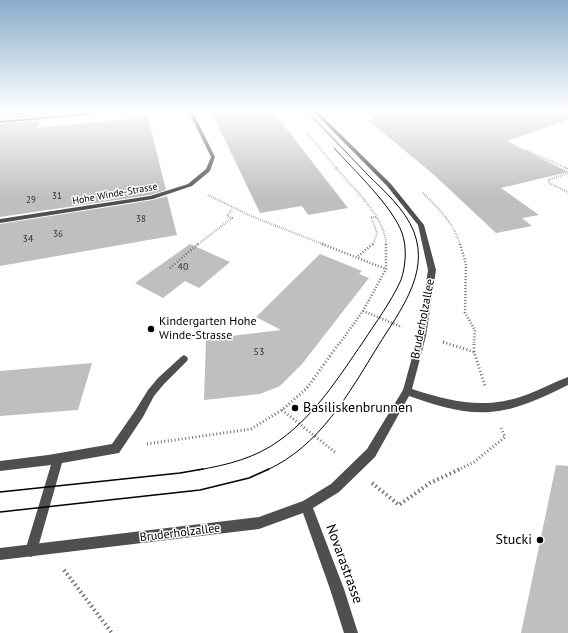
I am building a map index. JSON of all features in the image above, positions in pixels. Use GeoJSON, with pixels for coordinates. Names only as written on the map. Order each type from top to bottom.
{"type":"FeatureCollection","features":[{"type":"Feature","properties":{"kind":"street","name":"Hohe Winde-Strasse"},"geometry":{"type":"LineString","coordinates":[[0,221],[151,198],[190,185],[208,170],[213,157],[204,140]]}},
{"type":"Feature","properties":{"kind":"street","name":"Bruderholzallee"},"geometry":{"type":"LineString","coordinates":[[0,554],[259,523],[306,506],[334,488],[371,453],[407,391],[422,336],[432,270],[421,225],[389,185],[344,140]]}},
{"type":"Feature","properties":{"kind":"street"},"geometry":{"type":"LineString","coordinates":[[0,466],[58,459],[115,449],[139,414],[151,393],[184,359]]}},
{"type":"Feature","properties":{"kind":"street"},"geometry":{"type":"LineString","coordinates":[[407,391],[431,400],[464,407],[491,408],[534,397],[568,381]]}},
{"type":"Feature","properties":{"kind":"street"},"geometry":{"type":"LineString","coordinates":[[31,551],[58,459]]}},
{"type":"Feature","properties":{"kind":"street","name":"Novarastrasse"},"geometry":{"type":"LineString","coordinates":[[306,506],[338,589],[351,633]]}},
{"type":"Feature","properties":{"kind":"path"},"geometry":{"type":"LineString","coordinates":[[115,449],[251,429],[282,410],[307,388],[363,312],[386,269],[386,238],[377,216],[312,140]]}},
{"type":"Feature","properties":{"kind":"path"},"geometry":{"type":"LineString","coordinates":[[526,150],[568,169]]}},
{"type":"Feature","properties":{"kind":"path"},"geometry":{"type":"LineString","coordinates":[[568,173],[548,180],[549,183],[568,192]]}},
{"type":"Feature","properties":{"kind":"path"},"geometry":{"type":"LineString","coordinates":[[190,185],[232,209],[358,256],[386,269]]}},
{"type":"Feature","properties":{"kind":"path"},"geometry":{"type":"LineString","coordinates":[[170,268],[181,257],[232,218],[227,216],[232,209]]}},
{"type":"Feature","properties":{"kind":"path"},"geometry":{"type":"LineString","coordinates":[[358,256],[373,245],[377,233],[372,217],[377,216]]}},
{"type":"Feature","properties":{"kind":"path"},"geometry":{"type":"LineString","coordinates":[[48,548],[112,633]]}},
{"type":"Feature","properties":{"kind":"building"},"geometry":{"type":"Polygon","coordinates":[[[0,140],[154,140],[166,190],[150,195],[0,217],[0,140]]]}},
{"type":"Feature","properties":{"kind":"building"},"geometry":{"type":"Polygon","coordinates":[[[225,140],[295,140],[348,208],[308,215],[302,206],[260,213],[225,140]]]}},
{"type":"Feature","properties":{"kind":"building"},"geometry":{"type":"Polygon","coordinates":[[[392,140],[511,140],[507,141],[568,172],[501,188],[539,215],[522,218],[532,226],[496,233],[433,174],[392,140]]]}},
{"type":"Feature","properties":{"kind":"building"},"geometry":{"type":"Polygon","coordinates":[[[167,196],[177,235],[0,266],[0,224],[153,200],[167,196]]]}},
{"type":"Feature","properties":{"kind":"building"},"geometry":{"type":"Polygon","coordinates":[[[190,244],[230,262],[199,288],[185,281],[163,298],[135,283],[190,244]]]}},
{"type":"Feature","properties":{"kind":"building"},"geometry":{"type":"Polygon","coordinates":[[[320,254],[362,271],[359,274],[369,278],[302,364],[280,386],[260,394],[204,400],[206,339],[281,330],[256,317],[320,254]]]}},
{"type":"Feature","properties":{"kind":"building"},"geometry":{"type":"Polygon","coordinates":[[[92,363],[78,410],[0,416],[0,371],[92,363]]]}},
{"type":"Feature","properties":{"kind":"building"},"geometry":{"type":"Polygon","coordinates":[[[556,465],[568,466],[568,633],[521,633],[556,465]]]}},
{"type":"Feature","properties":{"kind":"tram line"},"geometry":{"type":"LineString","coordinates":[[268,469],[286,460],[303,447],[332,417],[356,382],[403,306],[415,278],[418,263],[418,248],[414,232],[400,208],[334,140]]}},
{"type":"Feature","properties":{"kind":"tram line"},"geometry":{"type":"LineString","coordinates":[[198,470],[220,466],[261,452],[280,440],[305,419],[326,395],[363,342],[393,296],[401,280],[405,262],[405,250],[404,238],[397,223],[382,200],[334,148]]}},
{"type":"Feature","properties":{"kind":"tram line"},"geometry":{"type":"LineString","coordinates":[[0,492],[180,473],[203,469]]}},
{"type":"Feature","properties":{"kind":"tram line"},"geometry":{"type":"LineString","coordinates":[[0,512],[200,490],[249,478],[268,469]]}},
{"type":"Feature","properties":{"kind":"place","name":"Kindergarten Hohe Winde-Strasse"},"geometry":{"type":"Point","coordinates":[151,329]}},
{"type":"Feature","properties":{"kind":"place","name":"Basiliskenbrunnen"},"geometry":{"type":"Point","coordinates":[295,408]}},
{"type":"Feature","properties":{"kind":"place","name":"Stucki"},"geometry":{"type":"Point","coordinates":[540,540]}}]}
